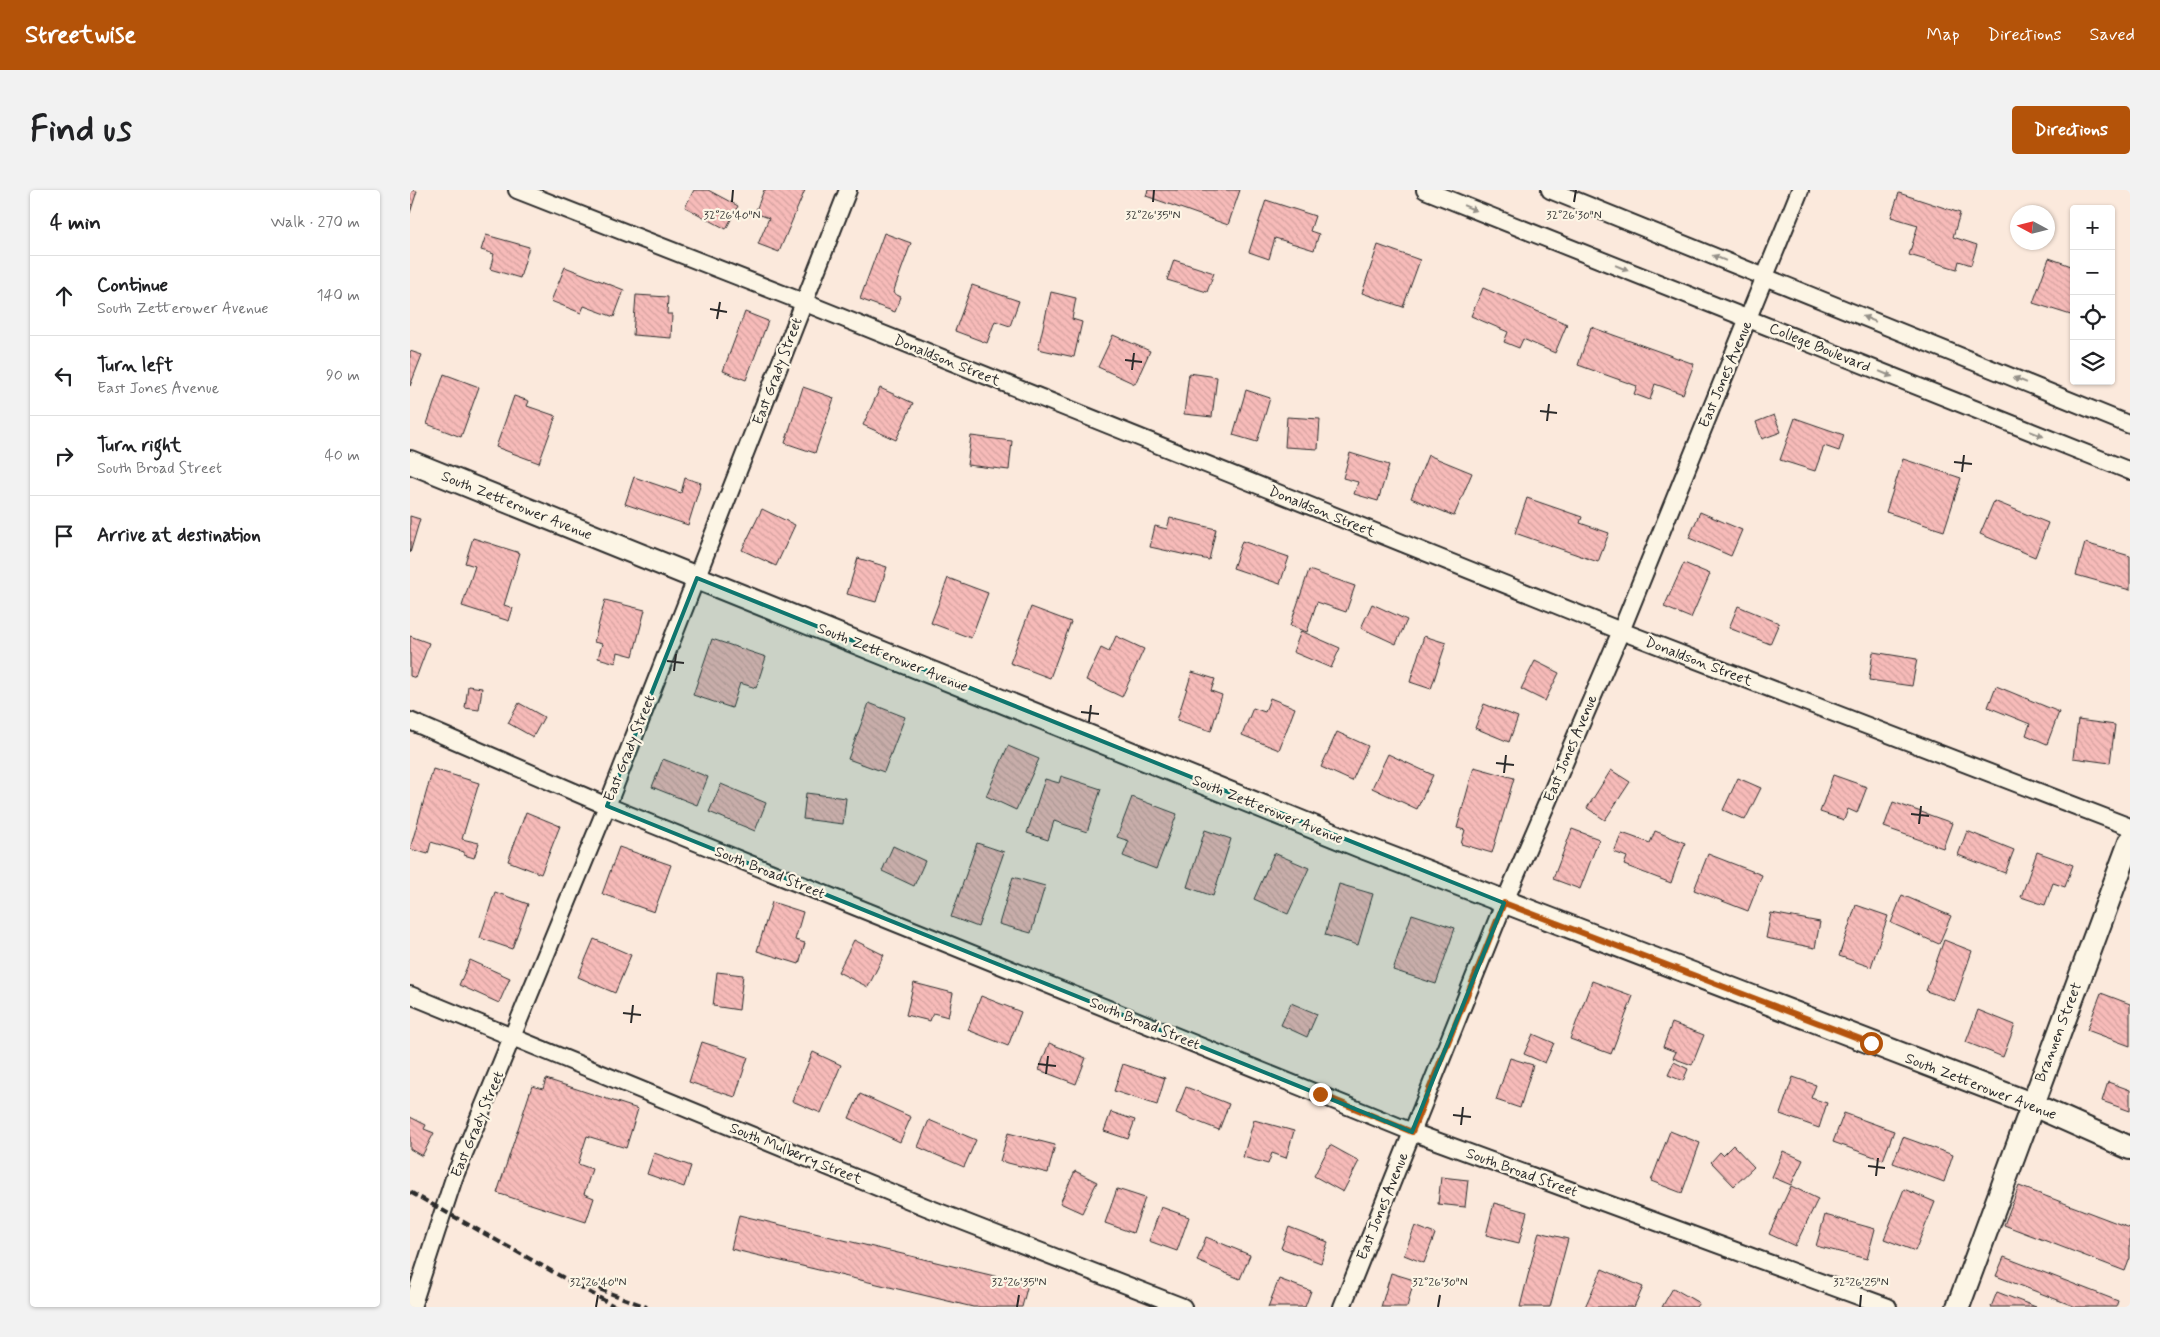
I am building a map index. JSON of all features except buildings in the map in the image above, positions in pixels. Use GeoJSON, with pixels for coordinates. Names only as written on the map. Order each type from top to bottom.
{"type":"FeatureCollection","features":[{"type":"Feature","properties":{"kind":"street","name":"Donaldson Street"},"geometry":{"type":"LineString","coordinates":[[517,190],[803,302],[1621,631],[2130,827]]}},
{"type":"Feature","properties":{"kind":"street","name":"East Grady Street"},"geometry":{"type":"LineString","coordinates":[[412,1307],[454,1178],[513,1037],[697,578],[848,190]]}},
{"type":"Feature","properties":{"kind":"street","name":"College Boulevard"},"geometry":{"type":"LineString","coordinates":[[1425,190],[2130,472]]}},
{"type":"Feature","properties":{"kind":"street"},"geometry":{"type":"LineString","coordinates":[[1550,190],[2130,425]]}},
{"type":"Feature","properties":{"kind":"street","name":"East Jones Avenue"},"geometry":{"type":"LineString","coordinates":[[1342,1307],[1504,903],[1621,631],[1800,190]]}},
{"type":"Feature","properties":{"kind":"street","name":"South Zetterower Avenue"},"geometry":{"type":"LineString","coordinates":[[410,462],[1504,903],[2031,1104],[2130,1148]]}},
{"type":"Feature","properties":{"kind":"street","name":"South Broad Street"},"geometry":{"type":"LineString","coordinates":[[410,721],[606,806],[1412,1132],[1888,1307]]}},
{"type":"Feature","properties":{"kind":"street","name":"Brannen Street"},"geometry":{"type":"LineString","coordinates":[[1958,1307],[2031,1104],[2130,842]]}},
{"type":"Feature","properties":{"kind":"street","name":"South Mulberry Street"},"geometry":{"type":"LineString","coordinates":[[410,995],[926,1207],[1184,1307]]}},
{"type":"Feature","properties":{"kind":"highlighted area"},"geometry":{"type":"Polygon","coordinates":[[[697,578],[1504,903],[1412,1132],[607,806],[697,578]]]}},
{"type":"Feature","properties":{"kind":"railway"},"geometry":{"type":"LineString","coordinates":[[410,1192],[616,1307]]}},
{"type":"Feature","properties":{"kind":"railway"},"geometry":{"type":"LineString","coordinates":[[588,1285],[647,1307]]}},
{"type":"Feature","properties":{"kind":"route"},"geometry":{"type":"LineString","coordinates":[[1320,1094],[1412,1132],[1504,903],[1871,1043]]}}]}
